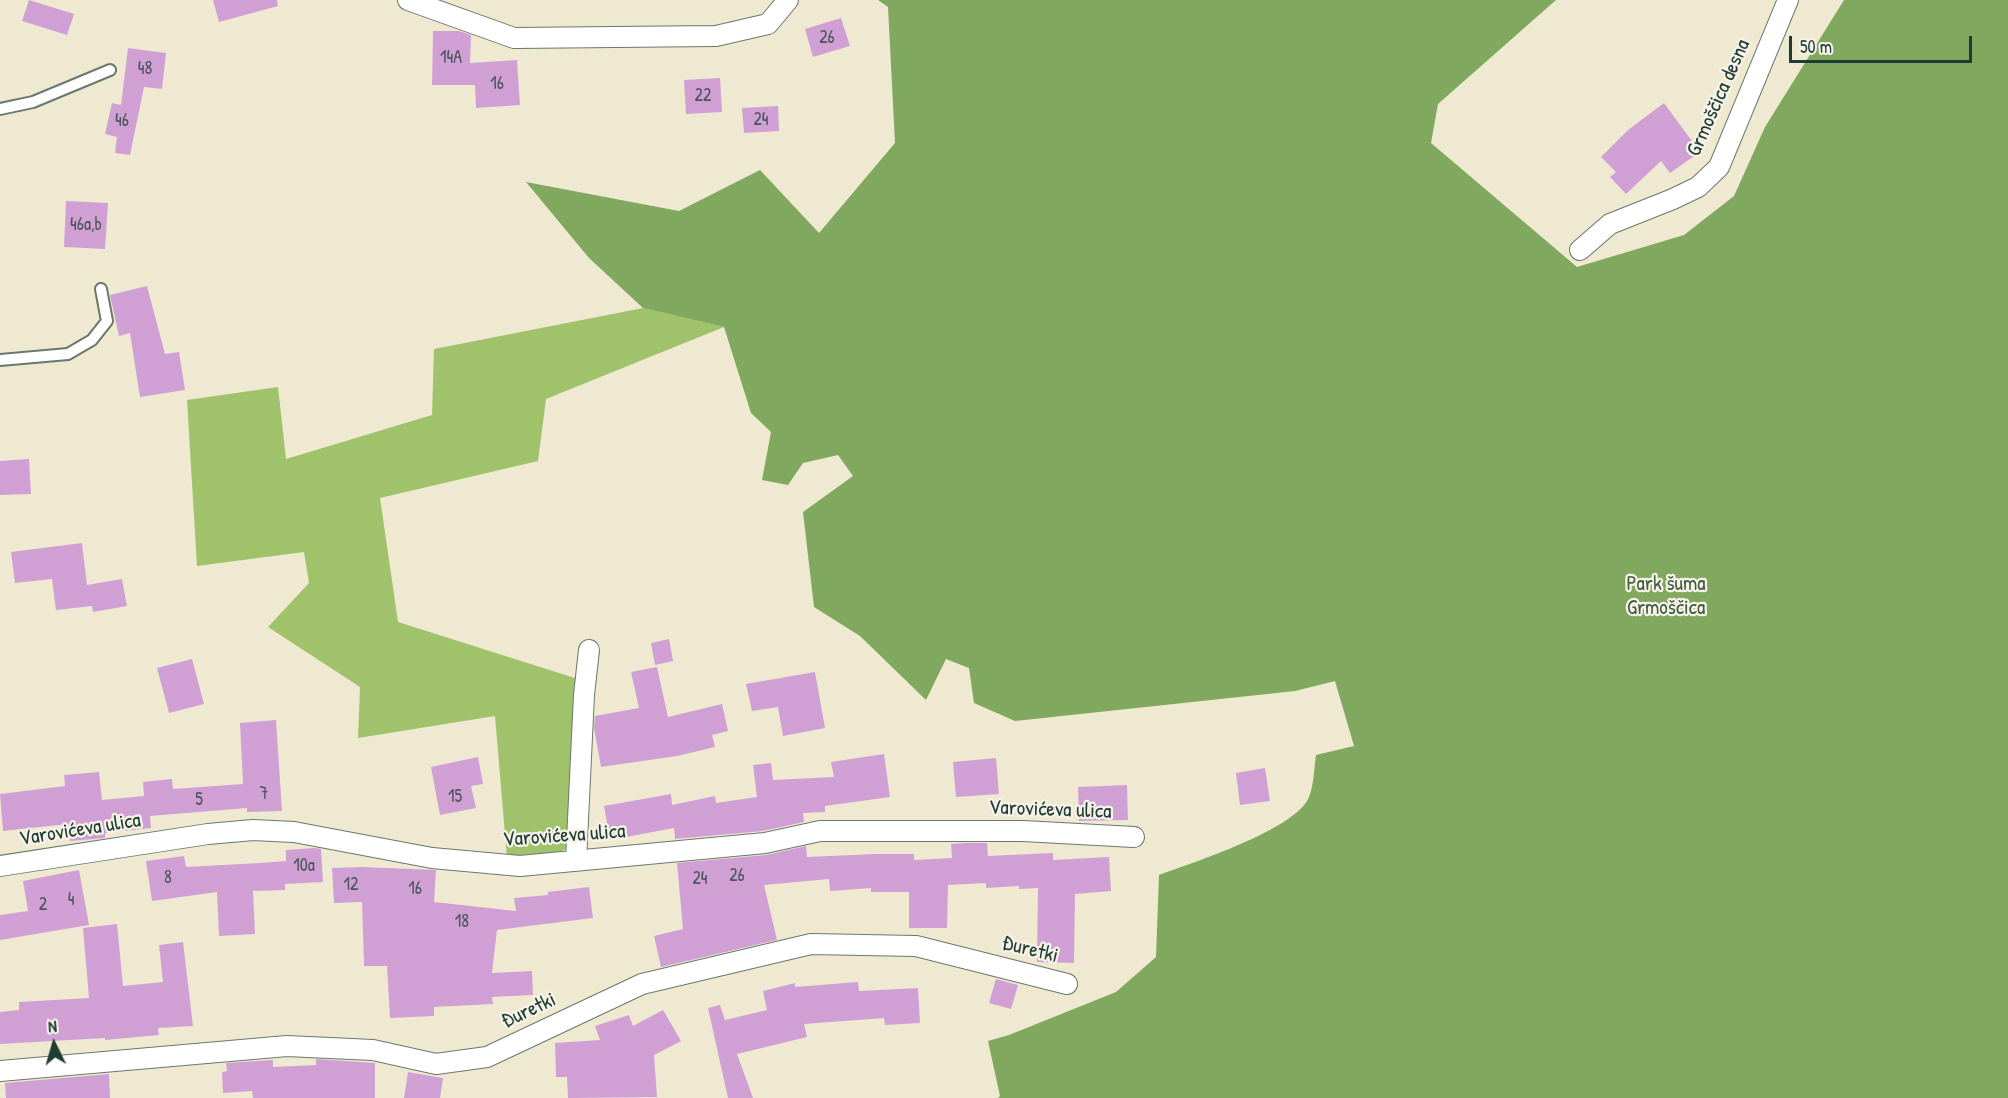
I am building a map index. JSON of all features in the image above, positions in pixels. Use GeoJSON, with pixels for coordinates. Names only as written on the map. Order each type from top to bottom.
{"type":"FeatureCollection","features":[{"type":"Feature","properties":{"kind":"street"},"geometry":{"type":"LineString","coordinates":[[408,0],[514,38],[716,36],[768,24],[788,0]]}},
{"type":"Feature","properties":{"kind":"street","name":"Grmoščica desna"},"geometry":{"type":"LineString","coordinates":[[1580,250],[1610,224],[1698,187],[1719,167],[1788,0]]}},
{"type":"Feature","properties":{"kind":"street"},"geometry":{"type":"LineString","coordinates":[[576,861],[584,695],[589,650]]}},
{"type":"Feature","properties":{"kind":"street","name":"Varovićeva ulica"},"geometry":{"type":"LineString","coordinates":[[0,866],[208,834],[253,830],[294,832],[443,860],[520,866],[765,843],[820,831],[1023,831],[1134,837]]}},
{"type":"Feature","properties":{"kind":"street","name":"Đuretki"},"geometry":{"type":"LineString","coordinates":[[0,1071],[287,1046],[373,1050],[436,1064],[487,1057],[642,984],[811,944],[916,946],[1067,984]]}},
{"type":"Feature","properties":{"kind":"lane"},"geometry":{"type":"LineString","coordinates":[[0,109],[33,102],[110,70]]}},
{"type":"Feature","properties":{"kind":"lane"},"geometry":{"type":"LineString","coordinates":[[0,360],[68,354],[92,340],[107,321],[101,289]]}},
{"type":"Feature","properties":{"kind":"green space","name":"Park šuma Grmoščica"},"geometry":{"type":"Polygon","coordinates":[[[878,0],[1556,0],[1438,104],[1431,143],[1577,267],[1684,235],[1734,196],[1765,127],[1844,0],[2008,0],[2008,1098],[998,1098],[1000,1096],[988,1041],[1009,1035],[1116,992],[1156,957],[1159,875],[1242,844],[1285,821],[1300,809],[1309,797],[1316,755],[1354,746],[1335,681],[1295,691],[1015,721],[974,703],[969,668],[946,659],[926,700],[860,636],[814,607],[803,512],[853,476],[838,455],[803,463],[788,485],[762,480],[771,432],[751,413],[724,327],[643,308],[589,258],[526,182],[679,211],[760,170],[819,233],[895,143],[888,7],[878,0]]]}},
{"type":"Feature","properties":{"kind":"green space"},"geometry":{"type":"Polygon","coordinates":[[[643,308],[724,327],[546,399],[538,461],[380,498],[398,622],[578,679],[571,846],[562,851],[507,858],[495,716],[358,738],[360,687],[268,627],[309,583],[304,552],[197,566],[187,400],[278,387],[286,459],[432,415],[434,349],[643,308]]]}},
{"type":"Feature","properties":{"kind":"building"},"geometry":{"type":"Polygon","coordinates":[[[29,0],[74,14],[67,35],[22,21],[29,0]]]}},
{"type":"Feature","properties":{"kind":"building"},"geometry":{"type":"Polygon","coordinates":[[[213,0],[277,0],[278,6],[219,22],[213,0]]]}},
{"type":"Feature","properties":{"kind":"building"},"geometry":{"type":"Polygon","coordinates":[[[841,18],[850,46],[813,57],[805,29],[841,18]]]}},
{"type":"Feature","properties":{"kind":"building"},"geometry":{"type":"Polygon","coordinates":[[[433,31],[459,31],[471,35],[470,63],[517,60],[520,105],[476,108],[475,85],[432,85],[433,31]]]}},
{"type":"Feature","properties":{"kind":"building"},"geometry":{"type":"Polygon","coordinates":[[[128,48],[166,53],[162,89],[144,87],[130,155],[115,153],[117,137],[105,134],[112,103],[121,105],[128,48]]]}},
{"type":"Feature","properties":{"kind":"building"},"geometry":{"type":"Polygon","coordinates":[[[720,78],[722,112],[686,114],[684,80],[720,78]]]}},
{"type":"Feature","properties":{"kind":"building"},"geometry":{"type":"Polygon","coordinates":[[[1664,103],[1700,152],[1670,173],[1661,161],[1626,194],[1610,177],[1616,172],[1601,157],[1628,130],[1664,103]]]}},
{"type":"Feature","properties":{"kind":"building"},"geometry":{"type":"Polygon","coordinates":[[[778,106],[779,131],[744,133],[742,108],[778,106]]]}},
{"type":"Feature","properties":{"kind":"building"},"geometry":{"type":"Polygon","coordinates":[[[66,201],[108,203],[105,249],[64,247],[66,201]]]}},
{"type":"Feature","properties":{"kind":"building"},"geometry":{"type":"Polygon","coordinates":[[[147,286],[165,354],[179,352],[185,390],[140,397],[130,333],[119,336],[110,295],[147,286]]]}},
{"type":"Feature","properties":{"kind":"building"},"geometry":{"type":"Polygon","coordinates":[[[29,459],[31,494],[0,495],[0,461],[29,459]]]}},
{"type":"Feature","properties":{"kind":"building"},"geometry":{"type":"Polygon","coordinates":[[[82,543],[87,585],[122,579],[127,606],[93,612],[92,606],[56,610],[52,579],[15,583],[11,552],[82,543]]]}},
{"type":"Feature","properties":{"kind":"building"},"geometry":{"type":"Polygon","coordinates":[[[669,639],[673,661],[655,665],[651,643],[669,639]]]}},
{"type":"Feature","properties":{"kind":"building"},"geometry":{"type":"Polygon","coordinates":[[[192,659],[204,704],[169,713],[157,668],[192,659]]]}},
{"type":"Feature","properties":{"kind":"building"},"geometry":{"type":"Polygon","coordinates":[[[657,667],[668,717],[722,704],[728,731],[712,735],[715,747],[677,756],[601,767],[594,728],[595,716],[639,708],[631,672],[657,667]]]}},
{"type":"Feature","properties":{"kind":"building"},"geometry":{"type":"Polygon","coordinates":[[[815,672],[825,728],[783,736],[778,707],[752,711],[746,684],[815,672]]]}},
{"type":"Feature","properties":{"kind":"building"},"geometry":{"type":"Polygon","coordinates":[[[276,720],[282,811],[247,812],[247,808],[150,816],[151,828],[105,833],[105,838],[70,841],[68,824],[3,831],[0,794],[65,786],[64,775],[99,772],[102,800],[144,796],[143,782],[172,779],[173,789],[243,784],[240,723],[276,720]]]}},
{"type":"Feature","properties":{"kind":"building"},"geometry":{"type":"Polygon","coordinates":[[[884,754],[890,797],[825,806],[825,812],[803,813],[804,822],[763,831],[675,839],[674,828],[610,840],[604,806],[671,794],[672,805],[715,796],[716,803],[757,797],[753,765],[771,763],[773,780],[834,777],[831,762],[884,754]]]}},
{"type":"Feature","properties":{"kind":"building"},"geometry":{"type":"Polygon","coordinates":[[[478,757],[483,784],[471,786],[476,808],[440,815],[431,767],[478,757]]]}},
{"type":"Feature","properties":{"kind":"building"},"geometry":{"type":"Polygon","coordinates":[[[996,758],[999,794],[956,797],[953,762],[996,758]]]}},
{"type":"Feature","properties":{"kind":"building"},"geometry":{"type":"Polygon","coordinates":[[[1265,768],[1270,801],[1240,805],[1236,773],[1265,768]]]}},
{"type":"Feature","properties":{"kind":"building"},"geometry":{"type":"Polygon","coordinates":[[[1127,785],[1128,820],[1079,821],[1078,787],[1127,785]]]}},
{"type":"Feature","properties":{"kind":"building"},"geometry":{"type":"Polygon","coordinates":[[[987,843],[988,856],[1053,853],[1053,860],[1109,857],[1111,891],[1075,894],[1074,963],[1037,962],[1038,888],[1019,889],[1019,886],[986,888],[986,883],[948,885],[947,928],[909,928],[909,892],[871,892],[871,888],[830,891],[829,879],[764,885],[777,940],[661,967],[654,936],[683,929],[677,863],[766,855],[806,846],[807,857],[914,854],[914,860],[952,858],[951,844],[987,843]]]}},
{"type":"Feature","properties":{"kind":"building"},"geometry":{"type":"Polygon","coordinates":[[[321,849],[323,882],[285,884],[285,890],[253,891],[255,934],[219,936],[217,892],[152,901],[146,861],[184,856],[186,867],[286,861],[286,850],[321,849]]]}},
{"type":"Feature","properties":{"kind":"building"},"geometry":{"type":"Polygon","coordinates":[[[332,868],[436,870],[434,902],[516,911],[514,898],[548,895],[548,892],[589,887],[593,918],[497,930],[492,973],[532,971],[533,995],[492,997],[493,1004],[434,1007],[434,1016],[390,1018],[387,966],[364,966],[362,902],[334,903],[332,868]]]}},
{"type":"Feature","properties":{"kind":"building"},"geometry":{"type":"Polygon","coordinates":[[[79,870],[89,925],[0,940],[0,915],[28,911],[23,881],[79,870]]]}},
{"type":"Feature","properties":{"kind":"building"},"geometry":{"type":"Polygon","coordinates":[[[117,924],[123,986],[163,982],[159,945],[183,942],[193,1026],[158,1028],[159,1035],[105,1040],[105,1038],[0,1044],[0,1012],[19,1010],[19,1002],[89,998],[83,928],[117,924]]]}},
{"type":"Feature","properties":{"kind":"building"},"geometry":{"type":"Polygon","coordinates":[[[996,979],[1018,985],[1011,1009],[989,1003],[996,979]]]}},
{"type":"Feature","properties":{"kind":"building"},"geometry":{"type":"Polygon","coordinates":[[[858,982],[859,991],[918,988],[920,1023],[885,1025],[884,1018],[804,1024],[807,1037],[737,1054],[753,1098],[728,1098],[708,1008],[720,1005],[725,1020],[767,1010],[763,991],[795,983],[795,987],[858,982]]]}},
{"type":"Feature","properties":{"kind":"building"},"geometry":{"type":"Polygon","coordinates":[[[663,1010],[681,1041],[654,1055],[657,1097],[568,1098],[567,1077],[556,1077],[555,1043],[600,1040],[595,1026],[629,1015],[633,1026],[663,1010]]]}},
{"type":"Feature","properties":{"kind":"building"},"geometry":{"type":"Polygon","coordinates":[[[316,1059],[375,1063],[375,1098],[253,1098],[252,1091],[223,1093],[222,1072],[227,1071],[226,1063],[273,1060],[273,1067],[316,1065],[316,1059]]]}},
{"type":"Feature","properties":{"kind":"building"},"geometry":{"type":"Polygon","coordinates":[[[408,1072],[443,1078],[440,1098],[404,1098],[408,1072]]]}},
{"type":"Feature","properties":{"kind":"building"},"geometry":{"type":"Polygon","coordinates":[[[109,1074],[110,1098],[6,1098],[5,1083],[109,1074]]]}}]}
